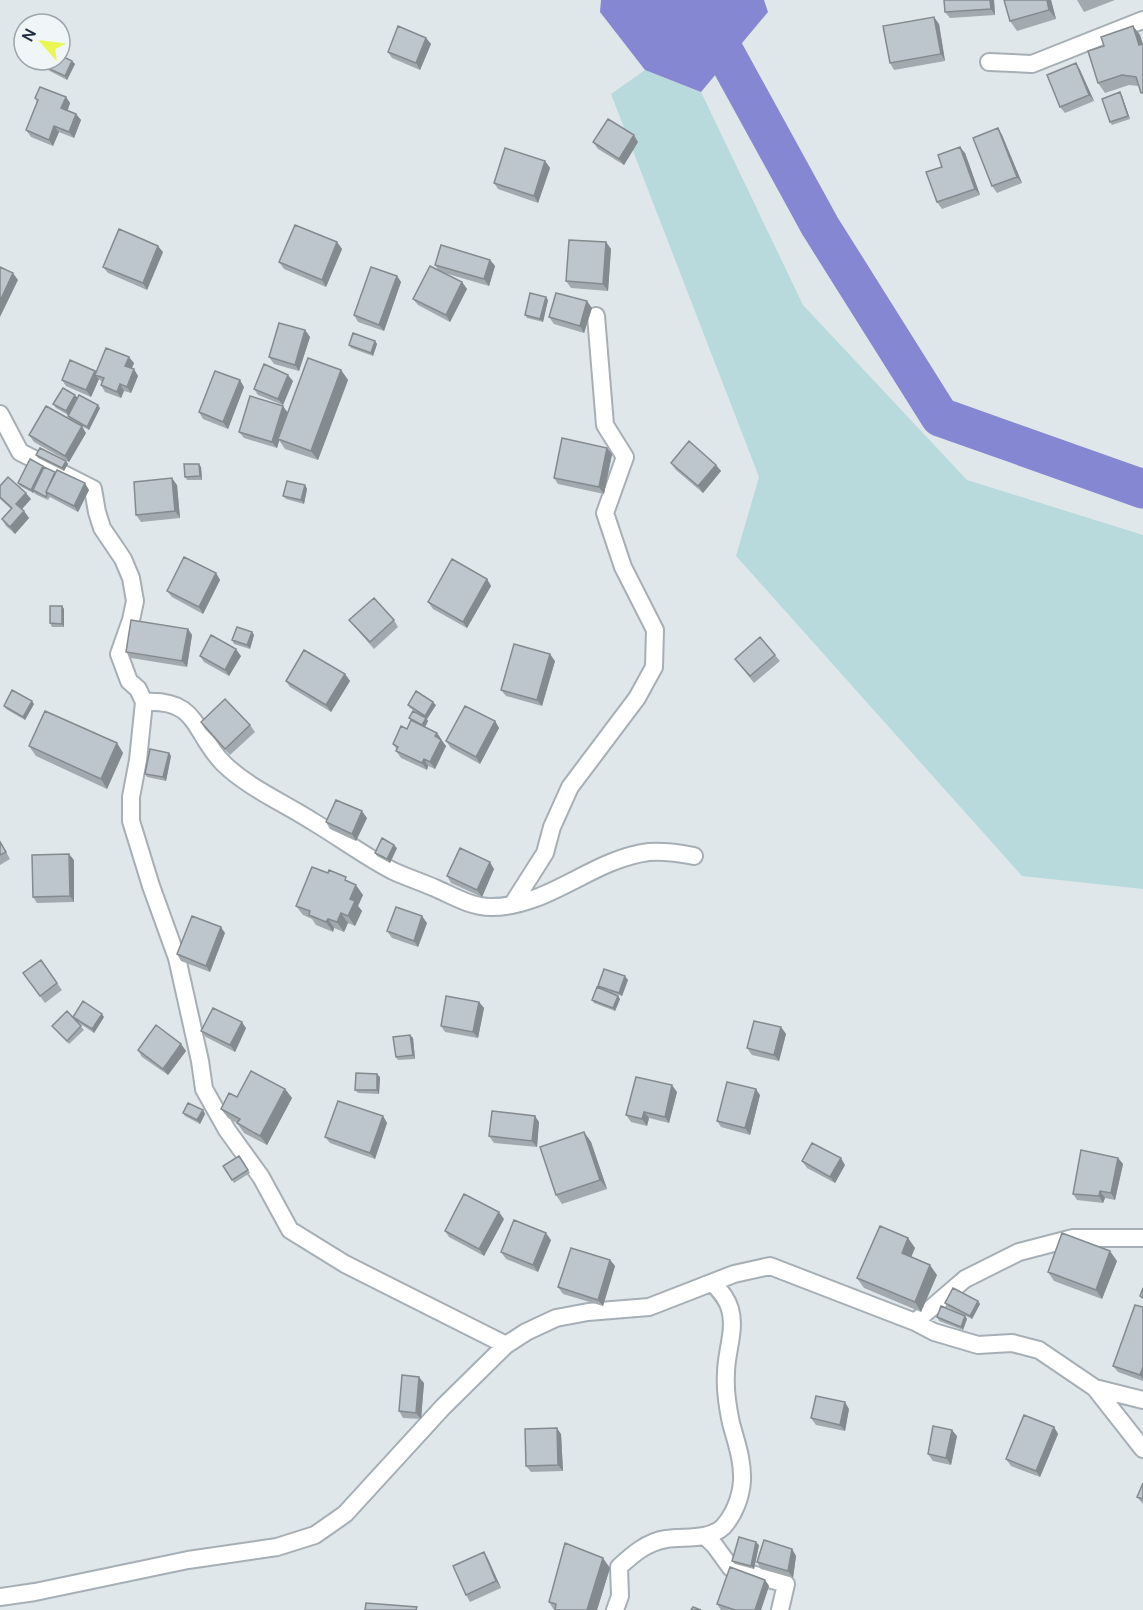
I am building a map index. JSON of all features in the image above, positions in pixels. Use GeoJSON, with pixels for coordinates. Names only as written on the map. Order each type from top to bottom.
{"type":"FeatureCollection","features":[{"type":"Feature","properties":{"kind":"street"},"geometry":{"type":"LineString","coordinates":[[988,62],[1032,64],[1143,20]]}},
{"type":"Feature","properties":{"kind":"street"},"geometry":{"type":"LineString","coordinates":[[512,905],[545,853],[552,827],[570,787],[637,698],[654,667],[655,630],[623,567],[605,513],[625,457],[605,425],[596,316]]}},
{"type":"Feature","properties":{"kind":"street"},"geometry":{"type":"LineString","coordinates":[[0,414],[20,452],[93,489],[102,528],[123,560],[131,578],[135,601],[119,654],[129,681],[138,689],[144,702],[138,760],[131,797],[131,821],[177,958],[204,1089],[227,1130],[261,1177],[290,1230],[345,1264],[506,1345]]}},
{"type":"Feature","properties":{"kind":"street"},"geometry":{"type":"LineString","coordinates":[[144,702],[162,701],[181,707],[195,722],[210,749],[241,778],[393,871],[466,903],[489,907],[512,905],[543,897],[623,858],[649,852],[671,852],[694,856]]}},
{"type":"Feature","properties":{"kind":"street"},"geometry":{"type":"LineString","coordinates":[[915,1322],[965,1279],[1019,1252],[1072,1238],[1143,1238]]}},
{"type":"Feature","properties":{"kind":"street"},"geometry":{"type":"LineString","coordinates":[[0,1597],[188,1560],[277,1547],[315,1535],[345,1514],[443,1407],[506,1345],[526,1332],[556,1318],[588,1311],[649,1307],[734,1274],[770,1266],[915,1322],[934,1332],[978,1345],[1012,1343],[1039,1350],[1095,1388],[1143,1449]]}},
{"type":"Feature","properties":{"kind":"street"},"geometry":{"type":"LineString","coordinates":[[615,1610],[620,1596],[619,1567],[637,1551],[664,1539],[705,1536],[721,1529],[731,1517],[738,1500],[742,1483],[738,1443],[730,1422],[726,1374],[727,1350],[732,1324],[730,1309],[725,1297],[713,1283]]}},
{"type":"Feature","properties":{"kind":"street"},"geometry":{"type":"LineString","coordinates":[[1095,1388],[1143,1400]]}},
{"type":"Feature","properties":{"kind":"street"},"geometry":{"type":"LineString","coordinates":[[705,1536],[731,1568],[786,1584],[780,1610]]}},
{"type":"Feature","properties":{"kind":"shaded area"},"geometry":{"type":"Polygon","coordinates":[[[645,70],[701,92],[803,305],[967,480],[1143,535],[1143,889],[1022,876],[736,556],[759,477],[611,94],[645,70]]]}},
{"type":"Feature","properties":{"kind":"water"},"geometry":{"type":"Polygon","coordinates":[[[601,0],[764,0],[768,12],[701,92],[645,70],[600,12],[601,0]]]}},
{"type":"Feature","properties":{"kind":"building"},"geometry":{"type":"Polygon","coordinates":[[[944,0],[990,0],[991,9],[945,12],[944,0]]]}},
{"type":"Feature","properties":{"kind":"building"},"geometry":{"type":"Polygon","coordinates":[[[1004,0],[1047,0],[1049,10],[1010,21],[1004,0]]]}},
{"type":"Feature","properties":{"kind":"building"},"geometry":{"type":"Polygon","coordinates":[[[934,17],[941,54],[890,63],[883,26],[934,17]]]}},
{"type":"Feature","properties":{"kind":"building"},"geometry":{"type":"Polygon","coordinates":[[[398,26],[426,38],[416,63],[388,52],[398,26]]]}},
{"type":"Feature","properties":{"kind":"building"},"geometry":{"type":"Polygon","coordinates":[[[1133,26],[1139,45],[1143,44],[1143,92],[1141,93],[1136,77],[1122,75],[1098,83],[1088,51],[1104,46],[1101,37],[1133,26]]]}},
{"type":"Feature","properties":{"kind":"building"},"geometry":{"type":"Polygon","coordinates":[[[1076,63],[1089,95],[1060,107],[1047,75],[1076,63]]]}},
{"type":"Feature","properties":{"kind":"building"},"geometry":{"type":"Polygon","coordinates":[[[40,87],[66,97],[61,108],[76,114],[69,132],[54,126],[49,140],[26,130],[38,100],[35,98],[40,87]]]}},
{"type":"Feature","properties":{"kind":"building"},"geometry":{"type":"Polygon","coordinates":[[[1120,92],[1128,116],[1110,122],[1102,99],[1120,92]]]}},
{"type":"Feature","properties":{"kind":"building"},"geometry":{"type":"Polygon","coordinates":[[[608,119],[634,135],[619,159],[593,142],[608,119]]]}},
{"type":"Feature","properties":{"kind":"building"},"geometry":{"type":"Polygon","coordinates":[[[998,128],[1017,177],[992,186],[973,138],[998,128]]]}},
{"type":"Feature","properties":{"kind":"building"},"geometry":{"type":"Polygon","coordinates":[[[960,147],[975,189],[937,202],[926,172],[942,167],[938,155],[960,147]]]}},
{"type":"Feature","properties":{"kind":"building"},"geometry":{"type":"Polygon","coordinates":[[[505,148],[545,161],[534,196],[494,183],[505,148]]]}},
{"type":"Feature","properties":{"kind":"building"},"geometry":{"type":"Polygon","coordinates":[[[295,225],[337,242],[322,280],[279,262],[295,225]]]}},
{"type":"Feature","properties":{"kind":"building"},"geometry":{"type":"Polygon","coordinates":[[[119,229],[158,246],[143,283],[103,267],[119,229]]]}},
{"type":"Feature","properties":{"kind":"building"},"geometry":{"type":"Polygon","coordinates":[[[569,240],[606,242],[603,284],[566,281],[569,240]]]}},
{"type":"Feature","properties":{"kind":"building"},"geometry":{"type":"Polygon","coordinates":[[[441,245],[490,260],[484,279],[435,265],[441,245]]]}},
{"type":"Feature","properties":{"kind":"building"},"geometry":{"type":"Polygon","coordinates":[[[430,266],[462,282],[446,315],[413,299],[430,266]]]}},
{"type":"Feature","properties":{"kind":"building"},"geometry":{"type":"Polygon","coordinates":[[[0,267],[13,273],[0,301],[0,267]]]}},
{"type":"Feature","properties":{"kind":"building"},"geometry":{"type":"Polygon","coordinates":[[[371,267],[397,276],[379,325],[354,315],[371,267]]]}},
{"type":"Feature","properties":{"kind":"building"},"geometry":{"type":"Polygon","coordinates":[[[530,293],[546,297],[540,319],[525,315],[530,293]]]}},
{"type":"Feature","properties":{"kind":"building"},"geometry":{"type":"Polygon","coordinates":[[[556,293],[587,301],[580,326],[549,317],[556,293]]]}},
{"type":"Feature","properties":{"kind":"building"},"geometry":{"type":"Polygon","coordinates":[[[279,323],[305,330],[295,365],[269,357],[279,323]]]}},
{"type":"Feature","properties":{"kind":"building"},"geometry":{"type":"Polygon","coordinates":[[[353,333],[375,341],[371,353],[349,345],[353,333]]]}},
{"type":"Feature","properties":{"kind":"building"},"geometry":{"type":"Polygon","coordinates":[[[106,348],[129,357],[125,366],[134,369],[127,387],[120,384],[117,392],[101,385],[104,378],[95,375],[106,348]]]}},
{"type":"Feature","properties":{"kind":"building"},"geometry":{"type":"Polygon","coordinates":[[[308,358],[341,370],[311,451],[278,439],[308,358]]]}},
{"type":"Feature","properties":{"kind":"building"},"geometry":{"type":"Polygon","coordinates":[[[70,360],[95,371],[86,390],[62,380],[70,360]]]}},
{"type":"Feature","properties":{"kind":"building"},"geometry":{"type":"Polygon","coordinates":[[[264,364],[288,375],[278,399],[254,389],[264,364]]]}},
{"type":"Feature","properties":{"kind":"building"},"geometry":{"type":"Polygon","coordinates":[[[215,371],[240,380],[223,422],[199,412],[215,371]]]}},
{"type":"Feature","properties":{"kind":"building"},"geometry":{"type":"Polygon","coordinates":[[[63,388],[75,395],[66,411],[53,404],[63,388]]]}},
{"type":"Feature","properties":{"kind":"building"},"geometry":{"type":"Polygon","coordinates":[[[79,395],[98,405],[87,427],[68,416],[79,395]]]}},
{"type":"Feature","properties":{"kind":"building"},"geometry":{"type":"Polygon","coordinates":[[[250,396],[283,406],[272,442],[239,432],[250,396]]]}},
{"type":"Feature","properties":{"kind":"building"},"geometry":{"type":"Polygon","coordinates":[[[46,406],[82,426],[65,456],[29,435],[46,406]]]}},
{"type":"Feature","properties":{"kind":"building"},"geometry":{"type":"Polygon","coordinates":[[[562,438],[607,448],[599,487],[554,478],[562,438]]]}},
{"type":"Feature","properties":{"kind":"building"},"geometry":{"type":"Polygon","coordinates":[[[689,441],[716,465],[698,486],[671,463],[689,441]]]}},
{"type":"Feature","properties":{"kind":"building"},"geometry":{"type":"Polygon","coordinates":[[[40,448],[66,461],[62,468],[36,455],[40,448]]]}},
{"type":"Feature","properties":{"kind":"building"},"geometry":{"type":"Polygon","coordinates":[[[30,459],[43,466],[31,490],[18,483],[30,459]]]}},
{"type":"Feature","properties":{"kind":"building"},"geometry":{"type":"Polygon","coordinates":[[[184,464],[199,464],[200,476],[185,477],[184,464]]]}},
{"type":"Feature","properties":{"kind":"building"},"geometry":{"type":"Polygon","coordinates":[[[44,467],[55,472],[46,497],[33,490],[44,467]]]}},
{"type":"Feature","properties":{"kind":"building"},"geometry":{"type":"Polygon","coordinates":[[[57,470],[85,483],[74,506],[46,492],[57,470]]]}},
{"type":"Feature","properties":{"kind":"building"},"geometry":{"type":"Polygon","coordinates":[[[8,477],[26,493],[16,504],[24,511],[10,527],[2,519],[12,508],[0,497],[0,486],[8,477]]]}},
{"type":"Feature","properties":{"kind":"building"},"geometry":{"type":"Polygon","coordinates":[[[172,478],[175,511],[136,515],[134,482],[172,478]]]}},
{"type":"Feature","properties":{"kind":"building"},"geometry":{"type":"Polygon","coordinates":[[[287,481],[305,485],[301,500],[283,496],[287,481]]]}},
{"type":"Feature","properties":{"kind":"building"},"geometry":{"type":"Polygon","coordinates":[[[184,557],[216,573],[199,607],[167,591],[184,557]]]}},
{"type":"Feature","properties":{"kind":"building"},"geometry":{"type":"Polygon","coordinates":[[[452,559],[487,579],[463,622],[428,602],[452,559]]]}},
{"type":"Feature","properties":{"kind":"building"},"geometry":{"type":"Polygon","coordinates":[[[374,598],[394,620],[370,642],[349,620],[374,598]]]}},
{"type":"Feature","properties":{"kind":"building"},"geometry":{"type":"Polygon","coordinates":[[[50,606],[62,606],[62,624],[50,623],[50,606]]]}},
{"type":"Feature","properties":{"kind":"building"},"geometry":{"type":"Polygon","coordinates":[[[131,620],[188,629],[182,661],[126,652],[131,620]]]}},
{"type":"Feature","properties":{"kind":"building"},"geometry":{"type":"Polygon","coordinates":[[[237,627],[252,632],[247,645],[232,640],[237,627]]]}},
{"type":"Feature","properties":{"kind":"building"},"geometry":{"type":"Polygon","coordinates":[[[211,635],[236,649],[225,670],[200,656],[211,635]]]}},
{"type":"Feature","properties":{"kind":"building"},"geometry":{"type":"Polygon","coordinates":[[[760,637],[775,655],[750,676],[735,659],[760,637]]]}},
{"type":"Feature","properties":{"kind":"building"},"geometry":{"type":"Polygon","coordinates":[[[514,644],[550,654],[537,700],[501,690],[514,644]]]}},
{"type":"Feature","properties":{"kind":"building"},"geometry":{"type":"Polygon","coordinates":[[[304,650],[345,674],[326,705],[286,681],[304,650]]]}},
{"type":"Feature","properties":{"kind":"building"},"geometry":{"type":"Polygon","coordinates":[[[12,690],[32,701],[23,717],[4,706],[12,690]]]}},
{"type":"Feature","properties":{"kind":"building"},"geometry":{"type":"Polygon","coordinates":[[[416,691],[433,702],[425,716],[408,705],[416,691]]]}},
{"type":"Feature","properties":{"kind":"building"},"geometry":{"type":"Polygon","coordinates":[[[225,699],[250,725],[225,749],[201,722],[225,699]]]}},
{"type":"Feature","properties":{"kind":"building"},"geometry":{"type":"Polygon","coordinates":[[[465,706],[495,721],[476,757],[446,741],[465,706]]]}},
{"type":"Feature","properties":{"kind":"building"},"geometry":{"type":"Polygon","coordinates":[[[45,711],[117,743],[101,779],[29,746],[45,711]]]}},
{"type":"Feature","properties":{"kind":"building"},"geometry":{"type":"Polygon","coordinates":[[[413,711],[426,718],[422,725],[409,718],[413,711]]]}},
{"type":"Feature","properties":{"kind":"building"},"geometry":{"type":"Polygon","coordinates":[[[411,720],[437,733],[435,736],[441,740],[430,762],[424,759],[422,763],[396,751],[398,747],[393,744],[401,726],[407,729],[411,720]]]}},
{"type":"Feature","properties":{"kind":"building"},"geometry":{"type":"Polygon","coordinates":[[[150,749],[169,753],[163,777],[145,774],[150,749]]]}},
{"type":"Feature","properties":{"kind":"building"},"geometry":{"type":"Polygon","coordinates":[[[336,800],[362,811],[352,834],[326,822],[336,800]]]}},
{"type":"Feature","properties":{"kind":"building"},"geometry":{"type":"Polygon","coordinates":[[[382,838],[394,845],[387,859],[375,853],[382,838]]]}},
{"type":"Feature","properties":{"kind":"building"},"geometry":{"type":"Polygon","coordinates":[[[0,842],[6,852],[0,855],[0,842]]]}},
{"type":"Feature","properties":{"kind":"building"},"geometry":{"type":"Polygon","coordinates":[[[460,848],[490,862],[477,890],[447,876],[460,848]]]}},
{"type":"Feature","properties":{"kind":"building"},"geometry":{"type":"Polygon","coordinates":[[[69,854],[70,896],[33,897],[32,855],[69,854]]]}},
{"type":"Feature","properties":{"kind":"building"},"geometry":{"type":"Polygon","coordinates":[[[312,867],[328,873],[329,870],[346,877],[345,880],[356,885],[350,899],[355,901],[348,916],[341,913],[337,922],[328,919],[326,922],[309,915],[310,911],[296,906],[312,867]]]}},
{"type":"Feature","properties":{"kind":"building"},"geometry":{"type":"Polygon","coordinates":[[[396,907],[422,916],[414,941],[387,931],[396,907]]]}},
{"type":"Feature","properties":{"kind":"building"},"geometry":{"type":"Polygon","coordinates":[[[192,916],[221,927],[206,966],[177,954],[192,916]]]}},
{"type":"Feature","properties":{"kind":"building"},"geometry":{"type":"Polygon","coordinates":[[[41,960],[57,983],[40,996],[23,973],[41,960]]]}},
{"type":"Feature","properties":{"kind":"building"},"geometry":{"type":"Polygon","coordinates":[[[604,969],[625,976],[619,993],[598,986],[604,969]]]}},
{"type":"Feature","properties":{"kind":"building"},"geometry":{"type":"Polygon","coordinates":[[[597,987],[618,996],[613,1008],[592,1000],[597,987]]]}},
{"type":"Feature","properties":{"kind":"building"},"geometry":{"type":"Polygon","coordinates":[[[446,996],[479,1002],[473,1032],[441,1026],[446,996]]]}},
{"type":"Feature","properties":{"kind":"building"},"geometry":{"type":"Polygon","coordinates":[[[83,1001],[102,1014],[92,1029],[73,1017],[83,1001]]]}},
{"type":"Feature","properties":{"kind":"building"},"geometry":{"type":"Polygon","coordinates":[[[213,1008],[242,1022],[230,1045],[201,1031],[213,1008]]]}},
{"type":"Feature","properties":{"kind":"building"},"geometry":{"type":"Polygon","coordinates":[[[67,1011],[81,1026],[67,1041],[52,1026],[67,1011]]]}},
{"type":"Feature","properties":{"kind":"building"},"geometry":{"type":"Polygon","coordinates":[[[754,1021],[781,1027],[774,1055],[747,1048],[754,1021]]]}},
{"type":"Feature","properties":{"kind":"building"},"geometry":{"type":"Polygon","coordinates":[[[156,1025],[181,1044],[163,1069],[138,1050],[156,1025]]]}},
{"type":"Feature","properties":{"kind":"building"},"geometry":{"type":"Polygon","coordinates":[[[410,1035],[413,1055],[396,1057],[393,1037],[410,1035]]]}},
{"type":"Feature","properties":{"kind":"building"},"geometry":{"type":"Polygon","coordinates":[[[251,1071],[285,1089],[260,1136],[237,1123],[240,1119],[221,1109],[229,1093],[237,1097],[251,1071]]]}},
{"type":"Feature","properties":{"kind":"building"},"geometry":{"type":"Polygon","coordinates":[[[356,1073],[377,1074],[377,1090],[355,1090],[356,1073]]]}},
{"type":"Feature","properties":{"kind":"building"},"geometry":{"type":"Polygon","coordinates":[[[636,1077],[672,1085],[665,1117],[644,1112],[642,1119],[626,1115],[636,1077]]]}},
{"type":"Feature","properties":{"kind":"building"},"geometry":{"type":"Polygon","coordinates":[[[727,1082],[756,1089],[745,1128],[717,1121],[727,1082]]]}},
{"type":"Feature","properties":{"kind":"building"},"geometry":{"type":"Polygon","coordinates":[[[338,1101],[383,1116],[370,1153],[325,1137],[338,1101]]]}},
{"type":"Feature","properties":{"kind":"building"},"geometry":{"type":"Polygon","coordinates":[[[188,1103],[203,1110],[197,1120],[183,1113],[188,1103]]]}},
{"type":"Feature","properties":{"kind":"building"},"geometry":{"type":"Polygon","coordinates":[[[492,1111],[535,1116],[532,1141],[489,1136],[492,1111]]]}},
{"type":"Feature","properties":{"kind":"building"},"geometry":{"type":"Polygon","coordinates":[[[584,1132],[600,1180],[556,1195],[540,1147],[584,1132]]]}},
{"type":"Feature","properties":{"kind":"building"},"geometry":{"type":"Polygon","coordinates":[[[812,1143],[841,1158],[830,1177],[802,1161],[812,1143]]]}},
{"type":"Feature","properties":{"kind":"building"},"geometry":{"type":"Polygon","coordinates":[[[1081,1150],[1118,1158],[1111,1193],[1100,1191],[1099,1196],[1073,1194],[1081,1150]]]}},
{"type":"Feature","properties":{"kind":"building"},"geometry":{"type":"Polygon","coordinates":[[[239,1156],[248,1170],[232,1180],[223,1166],[239,1156]]]}},
{"type":"Feature","properties":{"kind":"building"},"geometry":{"type":"Polygon","coordinates":[[[464,1194],[499,1212],[479,1249],[445,1231],[464,1194]]]}},
{"type":"Feature","properties":{"kind":"building"},"geometry":{"type":"Polygon","coordinates":[[[514,1220],[546,1233],[533,1265],[501,1252],[514,1220]]]}},
{"type":"Feature","properties":{"kind":"building"},"geometry":{"type":"Polygon","coordinates":[[[880,1226],[908,1238],[902,1253],[930,1265],[915,1302],[857,1278],[880,1226]]]}},
{"type":"Feature","properties":{"kind":"building"},"geometry":{"type":"Polygon","coordinates":[[[1062,1233],[1110,1251],[1096,1290],[1048,1272],[1062,1233]]]}},
{"type":"Feature","properties":{"kind":"building"},"geometry":{"type":"Polygon","coordinates":[[[571,1248],[610,1260],[598,1300],[558,1287],[571,1248]]]}},
{"type":"Feature","properties":{"kind":"building"},"geometry":{"type":"Polygon","coordinates":[[[953,1288],[978,1301],[970,1316],[945,1303],[953,1288]]]}},
{"type":"Feature","properties":{"kind":"building"},"geometry":{"type":"Polygon","coordinates":[[[1135,1305],[1143,1307],[1143,1367],[1140,1375],[1113,1366],[1135,1305]]]}},
{"type":"Feature","properties":{"kind":"building"},"geometry":{"type":"Polygon","coordinates":[[[941,1306],[965,1316],[961,1327],[937,1317],[941,1306]]]}},
{"type":"Feature","properties":{"kind":"building"},"geometry":{"type":"Polygon","coordinates":[[[402,1375],[419,1377],[416,1413],[399,1411],[402,1375]]]}},
{"type":"Feature","properties":{"kind":"building"},"geometry":{"type":"Polygon","coordinates":[[[816,1396],[845,1402],[840,1425],[811,1418],[816,1396]]]}},
{"type":"Feature","properties":{"kind":"building"},"geometry":{"type":"Polygon","coordinates":[[[1024,1415],[1054,1427],[1036,1471],[1006,1459],[1024,1415]]]}},
{"type":"Feature","properties":{"kind":"building"},"geometry":{"type":"Polygon","coordinates":[[[933,1426],[952,1430],[946,1458],[928,1454],[933,1426]]]}},
{"type":"Feature","properties":{"kind":"building"},"geometry":{"type":"Polygon","coordinates":[[[557,1428],[558,1465],[526,1466],[525,1429],[557,1428]]]}},
{"type":"Feature","properties":{"kind":"building"},"geometry":{"type":"Polygon","coordinates":[[[1143,1483],[1143,1499],[1137,1497],[1143,1483]]]}},
{"type":"Feature","properties":{"kind":"building"},"geometry":{"type":"Polygon","coordinates":[[[739,1537],[756,1542],[751,1566],[732,1561],[739,1537]]]}},
{"type":"Feature","properties":{"kind":"building"},"geometry":{"type":"Polygon","coordinates":[[[764,1540],[792,1549],[788,1571],[757,1562],[764,1540]]]}},
{"type":"Feature","properties":{"kind":"building"},"geometry":{"type":"Polygon","coordinates":[[[565,1543],[603,1558],[587,1610],[555,1610],[556,1604],[549,1602],[565,1543]]]}},
{"type":"Feature","properties":{"kind":"building"},"geometry":{"type":"Polygon","coordinates":[[[484,1552],[496,1581],[466,1595],[453,1566],[484,1552]]]}},
{"type":"Feature","properties":{"kind":"building"},"geometry":{"type":"Polygon","coordinates":[[[730,1567],[765,1580],[755,1610],[735,1610],[717,1604],[730,1567]]]}},
{"type":"Feature","properties":{"kind":"building"},"geometry":{"type":"Polygon","coordinates":[[[366,1603],[417,1607],[416,1610],[365,1610],[366,1603]]]}},
{"type":"Feature","properties":{"kind":"waterway"},"geometry":{"type":"LineString","coordinates":[[696,0],[820,226],[940,417],[1143,489]]}}]}
